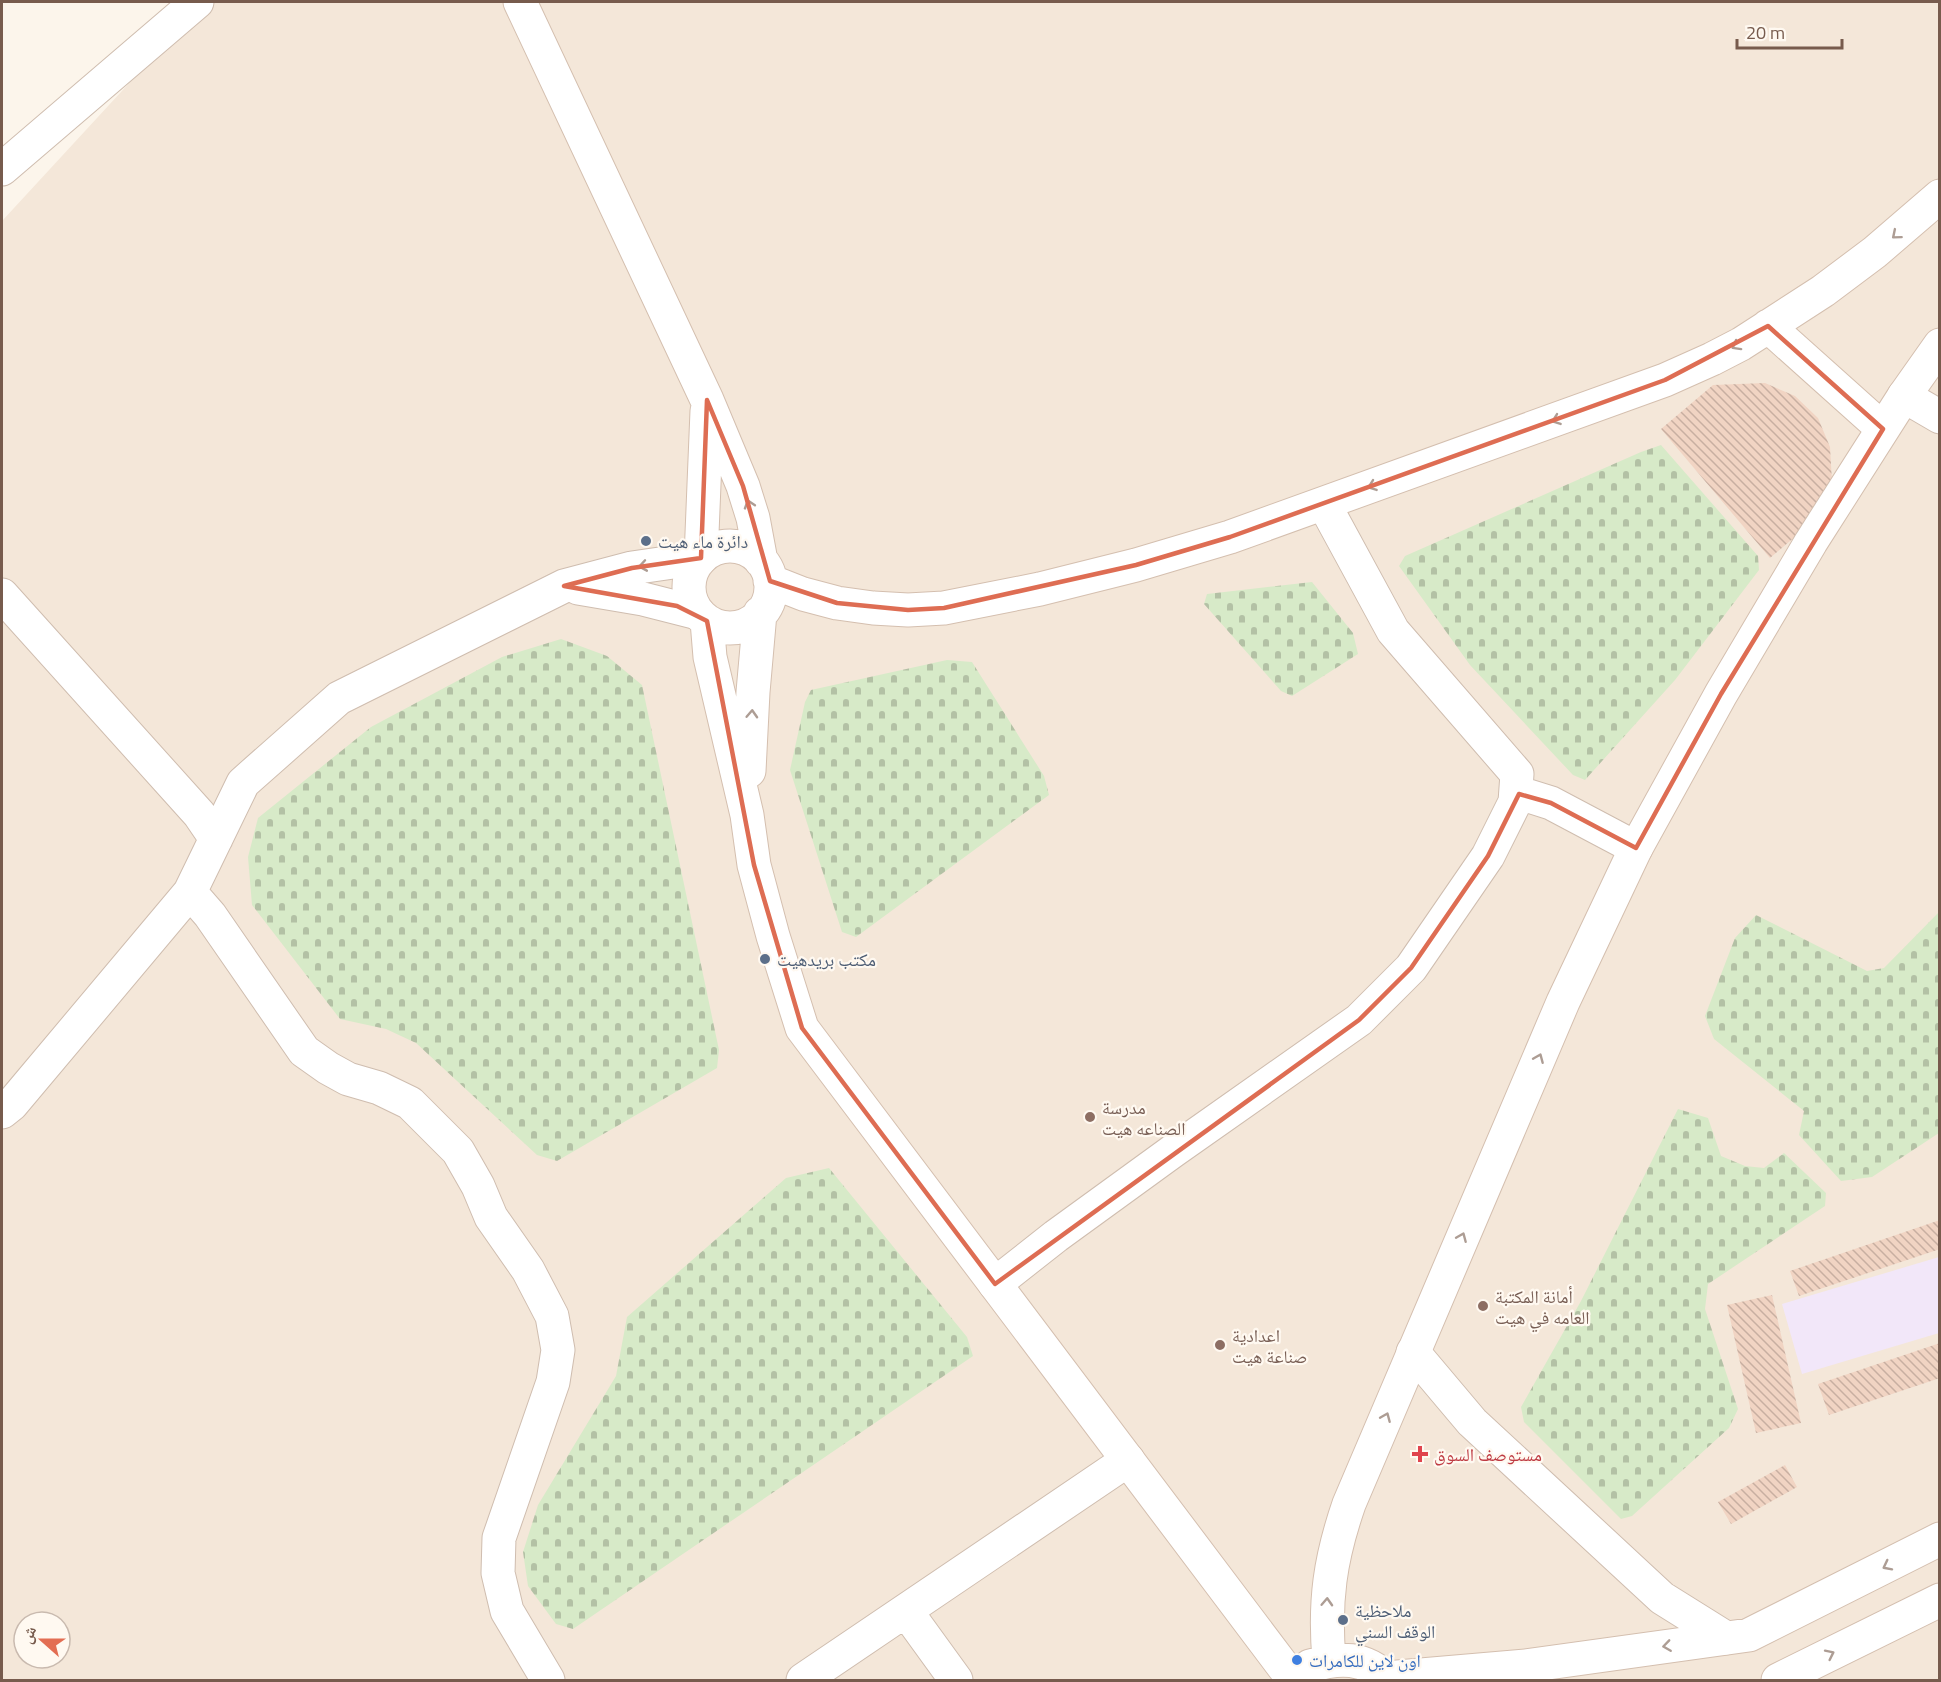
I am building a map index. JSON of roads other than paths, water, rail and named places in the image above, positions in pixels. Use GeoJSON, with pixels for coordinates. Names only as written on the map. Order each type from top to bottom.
{"type":"FeatureCollection","features":[{"type":"Feature","properties":{"kind":"street"},"geometry":{"type":"LineString","coordinates":[[2,169],[197,2]]}},
{"type":"Feature","properties":{"kind":"street"},"geometry":{"type":"LineString","coordinates":[[520,2],[707,400],[743,486],[753,518],[770,593],[760,614],[752,622],[729,628],[717,626],[676,606],[564,586]]}},
{"type":"Feature","properties":{"kind":"street"},"geometry":{"type":"LineString","coordinates":[[1935,210],[1823,291],[1741,344],[1712,359],[1665,380],[1230,537],[1136,565],[1040,589],[944,608],[896,610],[837,603],[803,594],[766,571],[748,550],[731,546],[715,549],[701,558],[693,567],[689,591],[692,603],[702,617],[747,815],[754,865],[773,936],[802,1028],[1291,1679],[1309,1666],[1329,1660],[1350,1659],[1370,1666],[1387,1679],[1526,1666],[1749,1635],[1940,1539]]}},
{"type":"Feature","properties":{"kind":"street"},"geometry":{"type":"LineString","coordinates":[[1768,326],[1883,429]]}},
{"type":"Feature","properties":{"kind":"street"},"geometry":{"type":"LineString","coordinates":[[1329,1660],[1326,1628],[1327,1596],[1331,1565],[1349,1504],[1563,1002],[1636,848],[1727,684],[1811,542],[1904,396],[1940,345]]}},
{"type":"Feature","properties":{"kind":"street"},"geometry":{"type":"LineString","coordinates":[[1904,396],[1940,417]]}},
{"type":"Feature","properties":{"kind":"street"},"geometry":{"type":"LineString","coordinates":[[701,558],[707,400]]}},
{"type":"Feature","properties":{"kind":"street"},"geometry":{"type":"LineString","coordinates":[[995,1284],[1056,1236],[1173,1151],[1359,1020],[1411,968],[1488,856],[1515,802],[1517,774],[1393,631],[1324,504]]}},
{"type":"Feature","properties":{"kind":"street"},"geometry":{"type":"LineString","coordinates":[[2,1112],[12,1104],[190,892],[243,783],[339,698],[564,586],[632,568],[701,558]]}},
{"type":"Feature","properties":{"kind":"street"},"geometry":{"type":"LineString","coordinates":[[2,595],[199,814],[216,839]]}},
{"type":"Feature","properties":{"kind":"street"},"geometry":{"type":"LineString","coordinates":[[747,815],[753,692],[760,614]]}},
{"type":"Feature","properties":{"kind":"street"},"geometry":{"type":"LineString","coordinates":[[1516,792],[1551,803],[1636,848]]}},
{"type":"Feature","properties":{"kind":"street"},"geometry":{"type":"LineString","coordinates":[[190,892],[210,915],[304,1051],[348,1079],[379,1088],[410,1103],[458,1151],[478,1186],[491,1217],[528,1270],[552,1316],[558,1350],[553,1382],[499,1538],[498,1573],[507,1611],[548,1680]]}},
{"type":"Feature","properties":{"kind":"street"},"geometry":{"type":"LineString","coordinates":[[1413,1352],[1472,1422],[1662,1598],[1726,1638]]}},
{"type":"Feature","properties":{"kind":"street"},"geometry":{"type":"LineString","coordinates":[[804,1680],[1128,1460]]}},
{"type":"Feature","properties":{"kind":"street"},"geometry":{"type":"LineString","coordinates":[[1778,1680],[1940,1600]]}},
{"type":"Feature","properties":{"kind":"street"},"geometry":{"type":"LineString","coordinates":[[906,1611],[956,1680]]}},
{"type":"Feature","properties":{"kind":"place","name":"دائرة ماء هيت"},"geometry":{"type":"Point","coordinates":[646,541]}},
{"type":"Feature","properties":{"kind":"place","name":"مكتب بريدهيت"},"geometry":{"type":"Point","coordinates":[765,959]}},
{"type":"Feature","properties":{"kind":"place","name":"مدرسة الصناعه هيت"},"geometry":{"type":"Point","coordinates":[1090,1117]}},
{"type":"Feature","properties":{"kind":"place","name":"أمانة المكتبة العامه في هيت"},"geometry":{"type":"Point","coordinates":[1483,1306]}},
{"type":"Feature","properties":{"kind":"place","name":"اعدادية صناعة هيت"},"geometry":{"type":"Point","coordinates":[1220,1345]}},
{"type":"Feature","properties":{"kind":"place","name":"مستوصف السوق"},"geometry":{"type":"Point","coordinates":[1420,1454]}},
{"type":"Feature","properties":{"kind":"place","name":"ملاحظية الوقف السني"},"geometry":{"type":"Point","coordinates":[1343,1620]}},
{"type":"Feature","properties":{"kind":"place","name":"اون لاين للكامرات"},"geometry":{"type":"Point","coordinates":[1297,1660]}}]}
